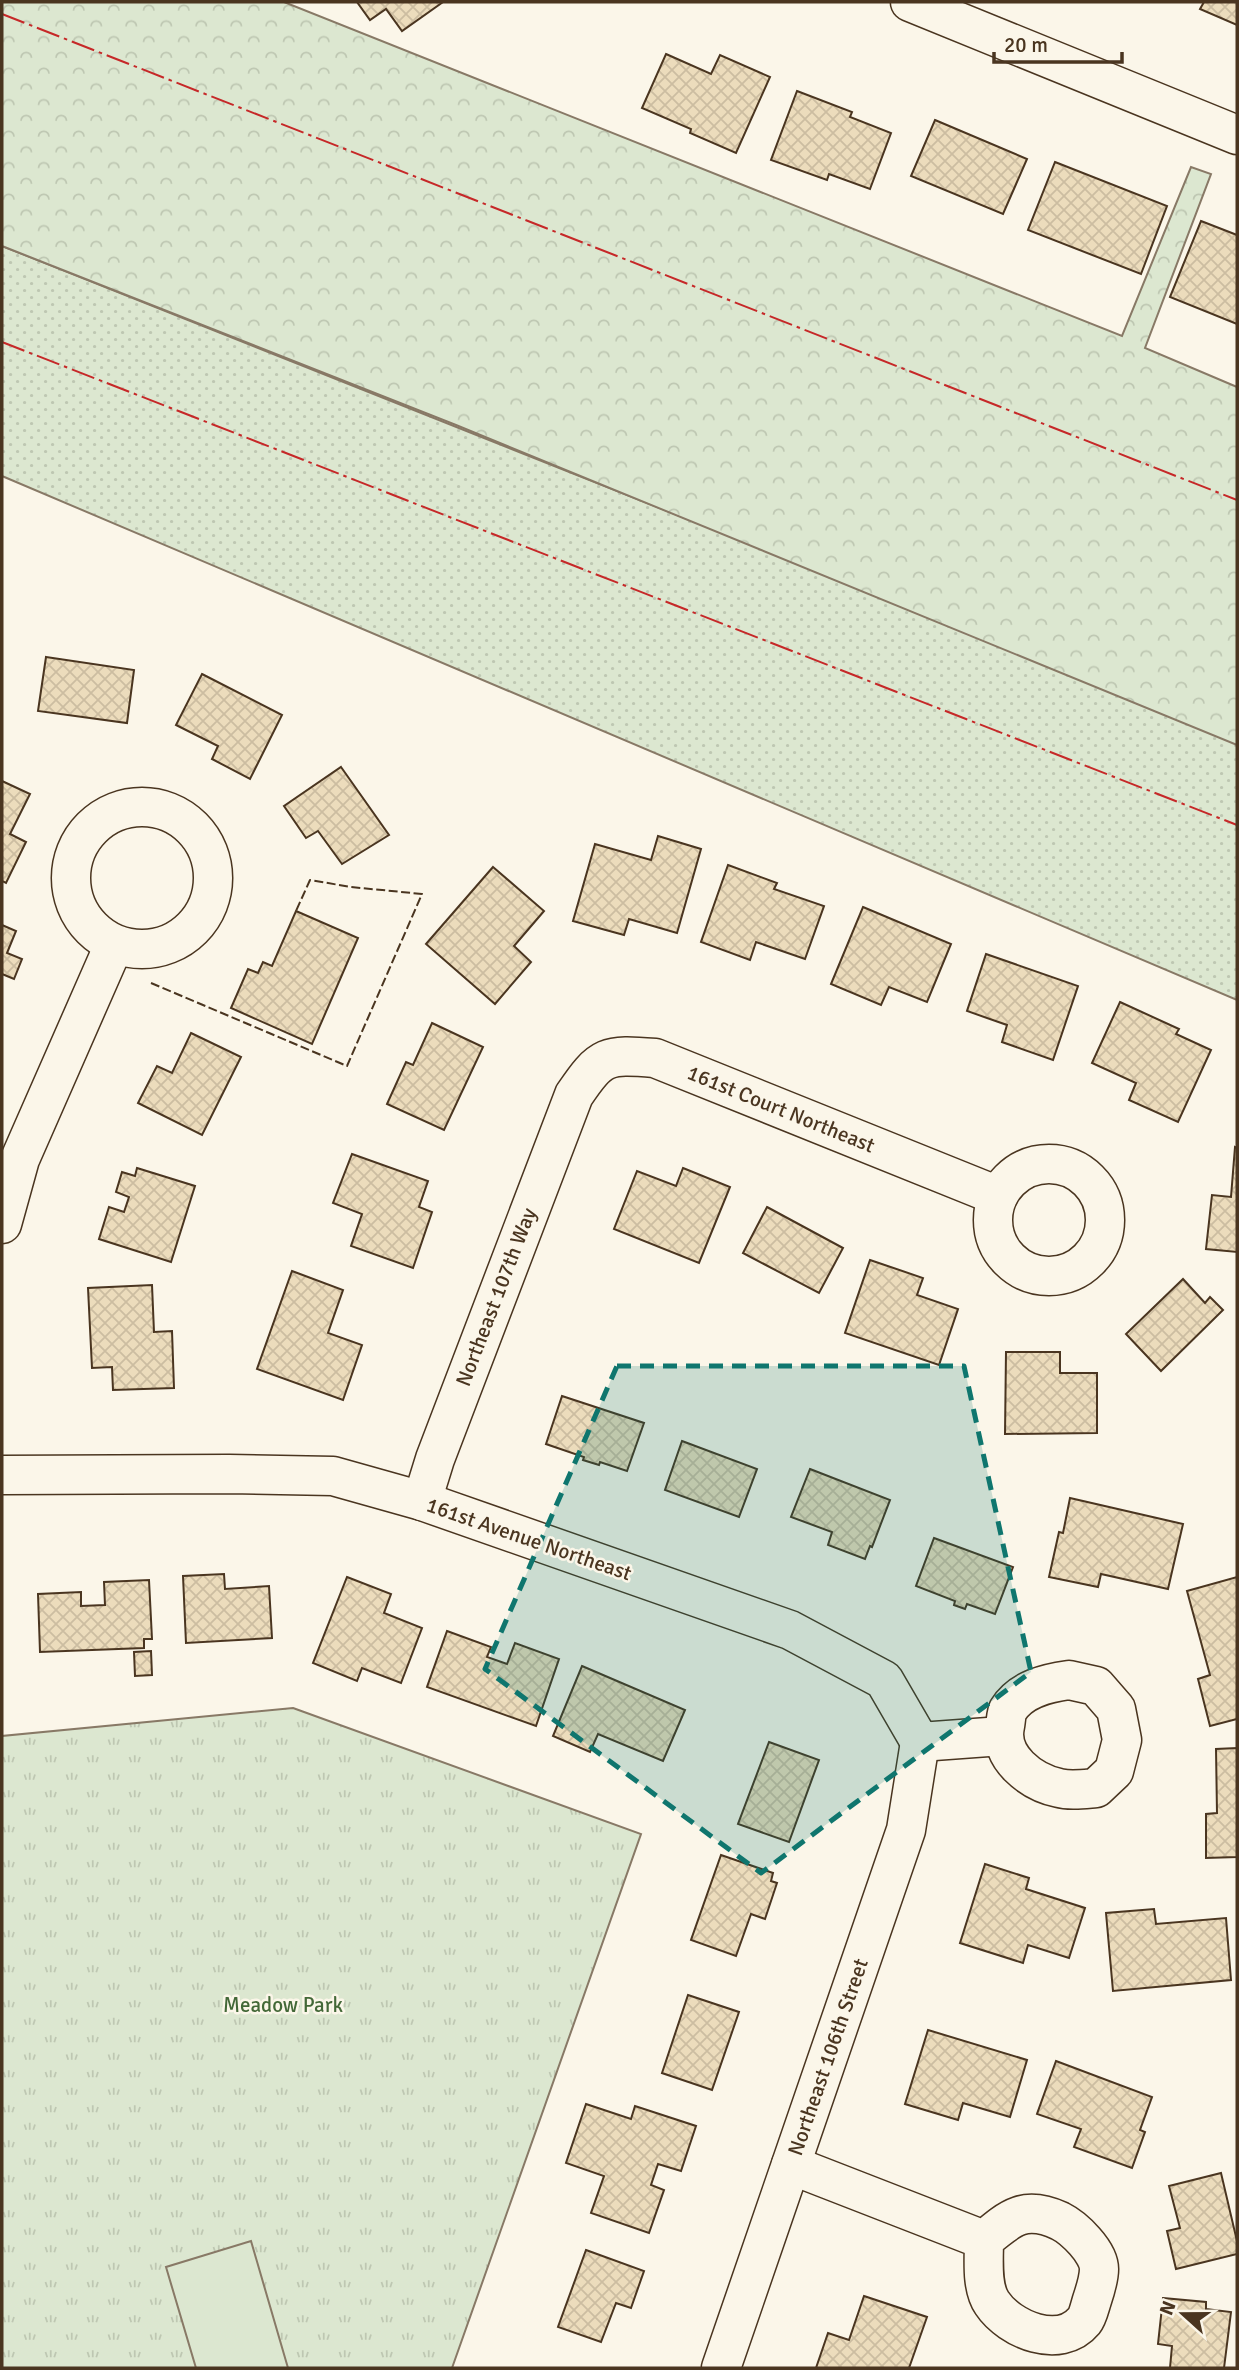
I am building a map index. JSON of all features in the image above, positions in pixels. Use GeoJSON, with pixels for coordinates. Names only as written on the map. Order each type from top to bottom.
{"type":"FeatureCollection","features":[{"type":"Feature","properties":{"kind":"street"},"geometry":{"type":"LineString","coordinates":[[910,2],[1237,135]]}},
{"type":"Feature","properties":{"kind":"street"},"geometry":{"type":"LineString","coordinates":[[2,1224],[20,1159],[114,944]]}},
{"type":"Feature","properties":{"kind":"street","name":"161st Court Northeast"},"geometry":{"type":"LineString","coordinates":[[574,1095],[593,1067],[619,1055],[655,1058],[998,1196]]}},
{"type":"Feature","properties":{"kind":"street","name":"Northeast 107th Way"},"geometry":{"type":"LineString","coordinates":[[422,1501],[435,1459],[574,1095]]}},
{"type":"Feature","properties":{"kind":"street","name":"161st Avenue Northeast"},"geometry":{"type":"LineString","coordinates":[[2,1468],[333,1476],[422,1501],[790,1630],[884,1681],[920,1742]]}},
{"type":"Feature","properties":{"kind":"street"},"geometry":{"type":"LineString","coordinates":[[920,1742],[1002,1736]]}},
{"type":"Feature","properties":{"kind":"street","name":"Northeast 106th Street"},"geometry":{"type":"LineString","coordinates":[[721,2368],[906,1830],[920,1742]]}},
{"type":"Feature","properties":{"kind":"street"},"geometry":{"type":"LineString","coordinates":[[791,2165],[984,2240]]}},
{"type":"Feature","properties":{"kind":"highlighted area"},"geometry":{"type":"Polygon","coordinates":[[[617,1366],[964,1366],[1031,1672],[761,1873],[485,1669],[617,1366]]]}},
{"type":"Feature","properties":{"kind":"green space"},"geometry":{"type":"Polygon","coordinates":[[[2,2],[284,2],[1122,336],[1191,167],[1211,174],[1145,348],[1237,387],[1237,745],[456,425],[2,246],[2,2]]]}},
{"type":"Feature","properties":{"kind":"green space"},"geometry":{"type":"Polygon","coordinates":[[[2,246],[1237,738],[1237,1000],[2,476],[2,246]]]}},
{"type":"Feature","properties":{"kind":"green space","name":"Meadow Park"},"geometry":{"type":"Polygon","coordinates":[[[293,1708],[641,1834],[452,2368],[2,2368],[2,1736],[293,1708]]]}},
{"type":"Feature","properties":{"kind":"green space"},"geometry":{"type":"Polygon","coordinates":[[[251,2241],[288,2368],[196,2368],[166,2267],[251,2241]]]}},
{"type":"Feature","properties":{"kind":"building"},"geometry":{"type":"Polygon","coordinates":[[[357,2],[443,2],[402,31],[386,9],[370,20],[357,2]]]}},
{"type":"Feature","properties":{"kind":"building"},"geometry":{"type":"Polygon","coordinates":[[[1204,2],[1237,2],[1237,25],[1200,9],[1204,2]]]}},
{"type":"Feature","properties":{"kind":"building"},"geometry":{"type":"Polygon","coordinates":[[[666,54],[711,74],[720,55],[770,77],[736,153],[690,133],[691,129],[642,108],[666,54]]]}},
{"type":"Feature","properties":{"kind":"building"},"geometry":{"type":"Polygon","coordinates":[[[797,91],[852,112],[850,117],[891,133],[870,189],[829,174],[827,180],[771,160],[797,91]]]}},
{"type":"Feature","properties":{"kind":"building"},"geometry":{"type":"Polygon","coordinates":[[[935,120],[1027,159],[1003,214],[911,176],[935,120]]]}},
{"type":"Feature","properties":{"kind":"building"},"geometry":{"type":"Polygon","coordinates":[[[1055,162],[1167,206],[1141,274],[1028,230],[1055,162]]]}},
{"type":"Feature","properties":{"kind":"building"},"geometry":{"type":"Polygon","coordinates":[[[1201,221],[1237,235],[1237,324],[1170,297],[1201,221]]]}},
{"type":"Feature","properties":{"kind":"building"},"geometry":{"type":"Polygon","coordinates":[[[46,657],[134,670],[127,723],[38,711],[46,657]]]}},
{"type":"Feature","properties":{"kind":"building"},"geometry":{"type":"Polygon","coordinates":[[[202,674],[282,715],[250,779],[212,759],[218,746],[176,725],[202,674]]]}},
{"type":"Feature","properties":{"kind":"building"},"geometry":{"type":"Polygon","coordinates":[[[341,767],[389,835],[342,864],[318,831],[306,838],[284,806],[341,767]]]}},
{"type":"Feature","properties":{"kind":"building"},"geometry":{"type":"Polygon","coordinates":[[[2,781],[30,794],[10,834],[26,842],[6,883],[2,881],[2,781]]]}},
{"type":"Feature","properties":{"kind":"building"},"geometry":{"type":"Polygon","coordinates":[[[658,836],[701,849],[677,933],[629,919],[624,935],[573,921],[595,844],[651,860],[658,836]]]}},
{"type":"Feature","properties":{"kind":"building"},"geometry":{"type":"Polygon","coordinates":[[[728,865],[777,883],[774,889],[824,906],[805,959],[756,942],[750,960],[701,942],[728,865]]]}},
{"type":"Feature","properties":{"kind":"building"},"geometry":{"type":"Polygon","coordinates":[[[493,867],[544,911],[514,946],[531,962],[495,1004],[426,944],[493,867]]]}},
{"type":"Feature","properties":{"kind":"building"},"geometry":{"type":"Polygon","coordinates":[[[863,907],[951,944],[927,1002],[889,987],[881,1005],[831,984],[863,907]]]}},
{"type":"Feature","properties":{"kind":"building"},"geometry":{"type":"Polygon","coordinates":[[[296,911],[358,938],[312,1044],[231,1008],[248,969],[258,973],[263,962],[272,966],[296,911]]]}},
{"type":"Feature","properties":{"kind":"building"},"geometry":{"type":"Polygon","coordinates":[[[2,925],[16,931],[7,953],[22,959],[14,979],[2,974],[2,925]]]}},
{"type":"Feature","properties":{"kind":"building"},"geometry":{"type":"Polygon","coordinates":[[[986,954],[1078,986],[1053,1060],[1002,1042],[1007,1025],[967,1011],[986,954]]]}},
{"type":"Feature","properties":{"kind":"building"},"geometry":{"type":"Polygon","coordinates":[[[1120,1002],[1179,1029],[1176,1034],[1211,1050],[1178,1122],[1129,1100],[1136,1083],[1092,1063],[1120,1002]]]}},
{"type":"Feature","properties":{"kind":"building"},"geometry":{"type":"Polygon","coordinates":[[[432,1023],[483,1047],[444,1130],[387,1104],[406,1062],[413,1065],[432,1023]]]}},
{"type":"Feature","properties":{"kind":"building"},"geometry":{"type":"Polygon","coordinates":[[[191,1033],[241,1057],[202,1135],[138,1103],[157,1066],[172,1073],[191,1033]]]}},
{"type":"Feature","properties":{"kind":"building"},"geometry":{"type":"Polygon","coordinates":[[[1235,1147],[1237,1252],[1206,1249],[1212,1195],[1231,1197],[1235,1147]]]}},
{"type":"Feature","properties":{"kind":"building"},"geometry":{"type":"Polygon","coordinates":[[[352,1154],[428,1181],[419,1207],[432,1212],[413,1268],[351,1246],[362,1214],[333,1203],[352,1154]]]}},
{"type":"Feature","properties":{"kind":"building"},"geometry":{"type":"Polygon","coordinates":[[[137,1168],[195,1186],[171,1262],[99,1239],[109,1207],[124,1212],[129,1197],[116,1192],[122,1172],[135,1176],[137,1168]]]}},
{"type":"Feature","properties":{"kind":"building"},"geometry":{"type":"Polygon","coordinates":[[[683,1168],[730,1187],[699,1263],[614,1229],[637,1171],[676,1186],[683,1168]]]}},
{"type":"Feature","properties":{"kind":"building"},"geometry":{"type":"Polygon","coordinates":[[[767,1207],[843,1248],[819,1293],[743,1253],[767,1207]]]}},
{"type":"Feature","properties":{"kind":"building"},"geometry":{"type":"Polygon","coordinates":[[[870,1260],[923,1278],[917,1295],[958,1309],[939,1365],[845,1333],[870,1260]]]}},
{"type":"Feature","properties":{"kind":"building"},"geometry":{"type":"Polygon","coordinates":[[[292,1271],[343,1290],[328,1333],[362,1345],[343,1400],[257,1369],[292,1271]]]}},
{"type":"Feature","properties":{"kind":"building"},"geometry":{"type":"Polygon","coordinates":[[[1183,1279],[1205,1303],[1210,1297],[1223,1310],[1161,1371],[1126,1334],[1183,1279]]]}},
{"type":"Feature","properties":{"kind":"building"},"geometry":{"type":"Polygon","coordinates":[[[152,1285],[154,1332],[172,1331],[174,1388],[113,1390],[112,1367],[92,1368],[88,1288],[152,1285]]]}},
{"type":"Feature","properties":{"kind":"building"},"geometry":{"type":"Polygon","coordinates":[[[1006,1352],[1060,1352],[1060,1373],[1097,1373],[1097,1433],[1005,1434],[1006,1352]]]}},
{"type":"Feature","properties":{"kind":"building"},"geometry":{"type":"Polygon","coordinates":[[[562,1396],[644,1423],[627,1471],[600,1462],[599,1465],[583,1460],[584,1457],[546,1444],[562,1396]]]}},
{"type":"Feature","properties":{"kind":"building"},"geometry":{"type":"Polygon","coordinates":[[[682,1441],[757,1469],[739,1517],[665,1490],[682,1441]]]}},
{"type":"Feature","properties":{"kind":"building"},"geometry":{"type":"Polygon","coordinates":[[[810,1469],[890,1500],[865,1559],[828,1545],[832,1532],[791,1517],[810,1469]]]}},
{"type":"Feature","properties":{"kind":"building"},"geometry":{"type":"Polygon","coordinates":[[[1070,1498],[1183,1524],[1168,1589],[1101,1574],[1098,1587],[1049,1577],[1059,1532],[1063,1533],[1070,1498]]]}},
{"type":"Feature","properties":{"kind":"building"},"geometry":{"type":"Polygon","coordinates":[[[934,1538],[1013,1567],[995,1614],[967,1604],[965,1609],[954,1605],[955,1601],[916,1586],[934,1538]]]}},
{"type":"Feature","properties":{"kind":"building"},"geometry":{"type":"Polygon","coordinates":[[[224,1574],[225,1589],[269,1586],[272,1638],[186,1643],[183,1576],[224,1574]]]}},
{"type":"Feature","properties":{"kind":"building"},"geometry":{"type":"Polygon","coordinates":[[[347,1577],[391,1594],[384,1613],[422,1628],[401,1683],[362,1668],[357,1681],[313,1663],[347,1577]]]}},
{"type":"Feature","properties":{"kind":"building"},"geometry":{"type":"Polygon","coordinates":[[[1237,1577],[1237,1719],[1210,1726],[1198,1679],[1210,1675],[1187,1591],[1237,1577]]]}},
{"type":"Feature","properties":{"kind":"building"},"geometry":{"type":"Polygon","coordinates":[[[149,1580],[152,1639],[144,1639],[144,1648],[40,1652],[38,1594],[81,1592],[81,1606],[105,1605],[104,1582],[149,1580]]]}},
{"type":"Feature","properties":{"kind":"building"},"geometry":{"type":"Polygon","coordinates":[[[447,1631],[491,1647],[487,1657],[507,1664],[515,1643],[559,1659],[536,1726],[427,1687],[447,1631]]]}},
{"type":"Feature","properties":{"kind":"building"},"geometry":{"type":"Polygon","coordinates":[[[151,1651],[152,1675],[135,1676],[134,1652],[151,1651]]]}},
{"type":"Feature","properties":{"kind":"building"},"geometry":{"type":"Polygon","coordinates":[[[582,1666],[685,1710],[663,1761],[598,1734],[590,1752],[553,1736],[582,1666]]]}},
{"type":"Feature","properties":{"kind":"building"},"geometry":{"type":"Polygon","coordinates":[[[769,1742],[819,1760],[789,1842],[738,1824],[769,1742]]]}},
{"type":"Feature","properties":{"kind":"building"},"geometry":{"type":"Polygon","coordinates":[[[1237,1748],[1237,1857],[1206,1858],[1206,1814],[1217,1813],[1216,1749],[1237,1748]]]}},
{"type":"Feature","properties":{"kind":"building"},"geometry":{"type":"Polygon","coordinates":[[[721,1855],[773,1873],[771,1881],[777,1883],[765,1919],[751,1914],[736,1956],[691,1940],[721,1855]]]}},
{"type":"Feature","properties":{"kind":"building"},"geometry":{"type":"Polygon","coordinates":[[[985,1864],[1029,1878],[1026,1889],[1085,1908],[1069,1958],[1028,1945],[1023,1963],[960,1943],[985,1864]]]}},
{"type":"Feature","properties":{"kind":"building"},"geometry":{"type":"Polygon","coordinates":[[[1154,1909],[1156,1924],[1226,1918],[1231,1980],[1113,1991],[1106,1913],[1154,1909]]]}},
{"type":"Feature","properties":{"kind":"building"},"geometry":{"type":"Polygon","coordinates":[[[688,1995],[739,2012],[712,2090],[662,2073],[688,1995]]]}},
{"type":"Feature","properties":{"kind":"building"},"geometry":{"type":"Polygon","coordinates":[[[928,2030],[1027,2060],[1010,2117],[963,2103],[958,2120],[905,2104],[928,2030]]]}},
{"type":"Feature","properties":{"kind":"building"},"geometry":{"type":"Polygon","coordinates":[[[1056,2061],[1152,2097],[1140,2130],[1145,2132],[1132,2168],[1074,2147],[1081,2129],[1037,2114],[1056,2061]]]}},
{"type":"Feature","properties":{"kind":"building"},"geometry":{"type":"Polygon","coordinates":[[[586,2104],[631,2119],[635,2106],[696,2126],[681,2171],[658,2164],[651,2185],[664,2190],[649,2233],[591,2213],[604,2176],[566,2163],[586,2104]]]}},
{"type":"Feature","properties":{"kind":"building"},"geometry":{"type":"Polygon","coordinates":[[[1221,2173],[1237,2241],[1237,2254],[1176,2269],[1167,2231],[1180,2228],[1169,2186],[1221,2173]]]}},
{"type":"Feature","properties":{"kind":"building"},"geometry":{"type":"Polygon","coordinates":[[[586,2250],[644,2271],[631,2308],[616,2303],[601,2342],[558,2327],[586,2250]]]}},
{"type":"Feature","properties":{"kind":"building"},"geometry":{"type":"Polygon","coordinates":[[[864,2296],[927,2317],[909,2368],[816,2368],[828,2333],[849,2340],[864,2296]]]}},
{"type":"Feature","properties":{"kind":"building"},"geometry":{"type":"Polygon","coordinates":[[[1163,2298],[1206,2302],[1206,2309],[1231,2312],[1224,2368],[1170,2368],[1172,2346],[1158,2344],[1163,2298]]]}},
{"type":"Feature","properties":{"kind":"fence"},"geometry":{"type":"LineString","coordinates":[[151,983],[347,1066],[422,894],[310,880],[296,911]]}},
{"type":"Feature","properties":{"kind":"power"},"geometry":{"type":"LineString","coordinates":[[2,14],[1237,500]]}},
{"type":"Feature","properties":{"kind":"power"},"geometry":{"type":"LineString","coordinates":[[2,342],[1237,825]]}}]}
